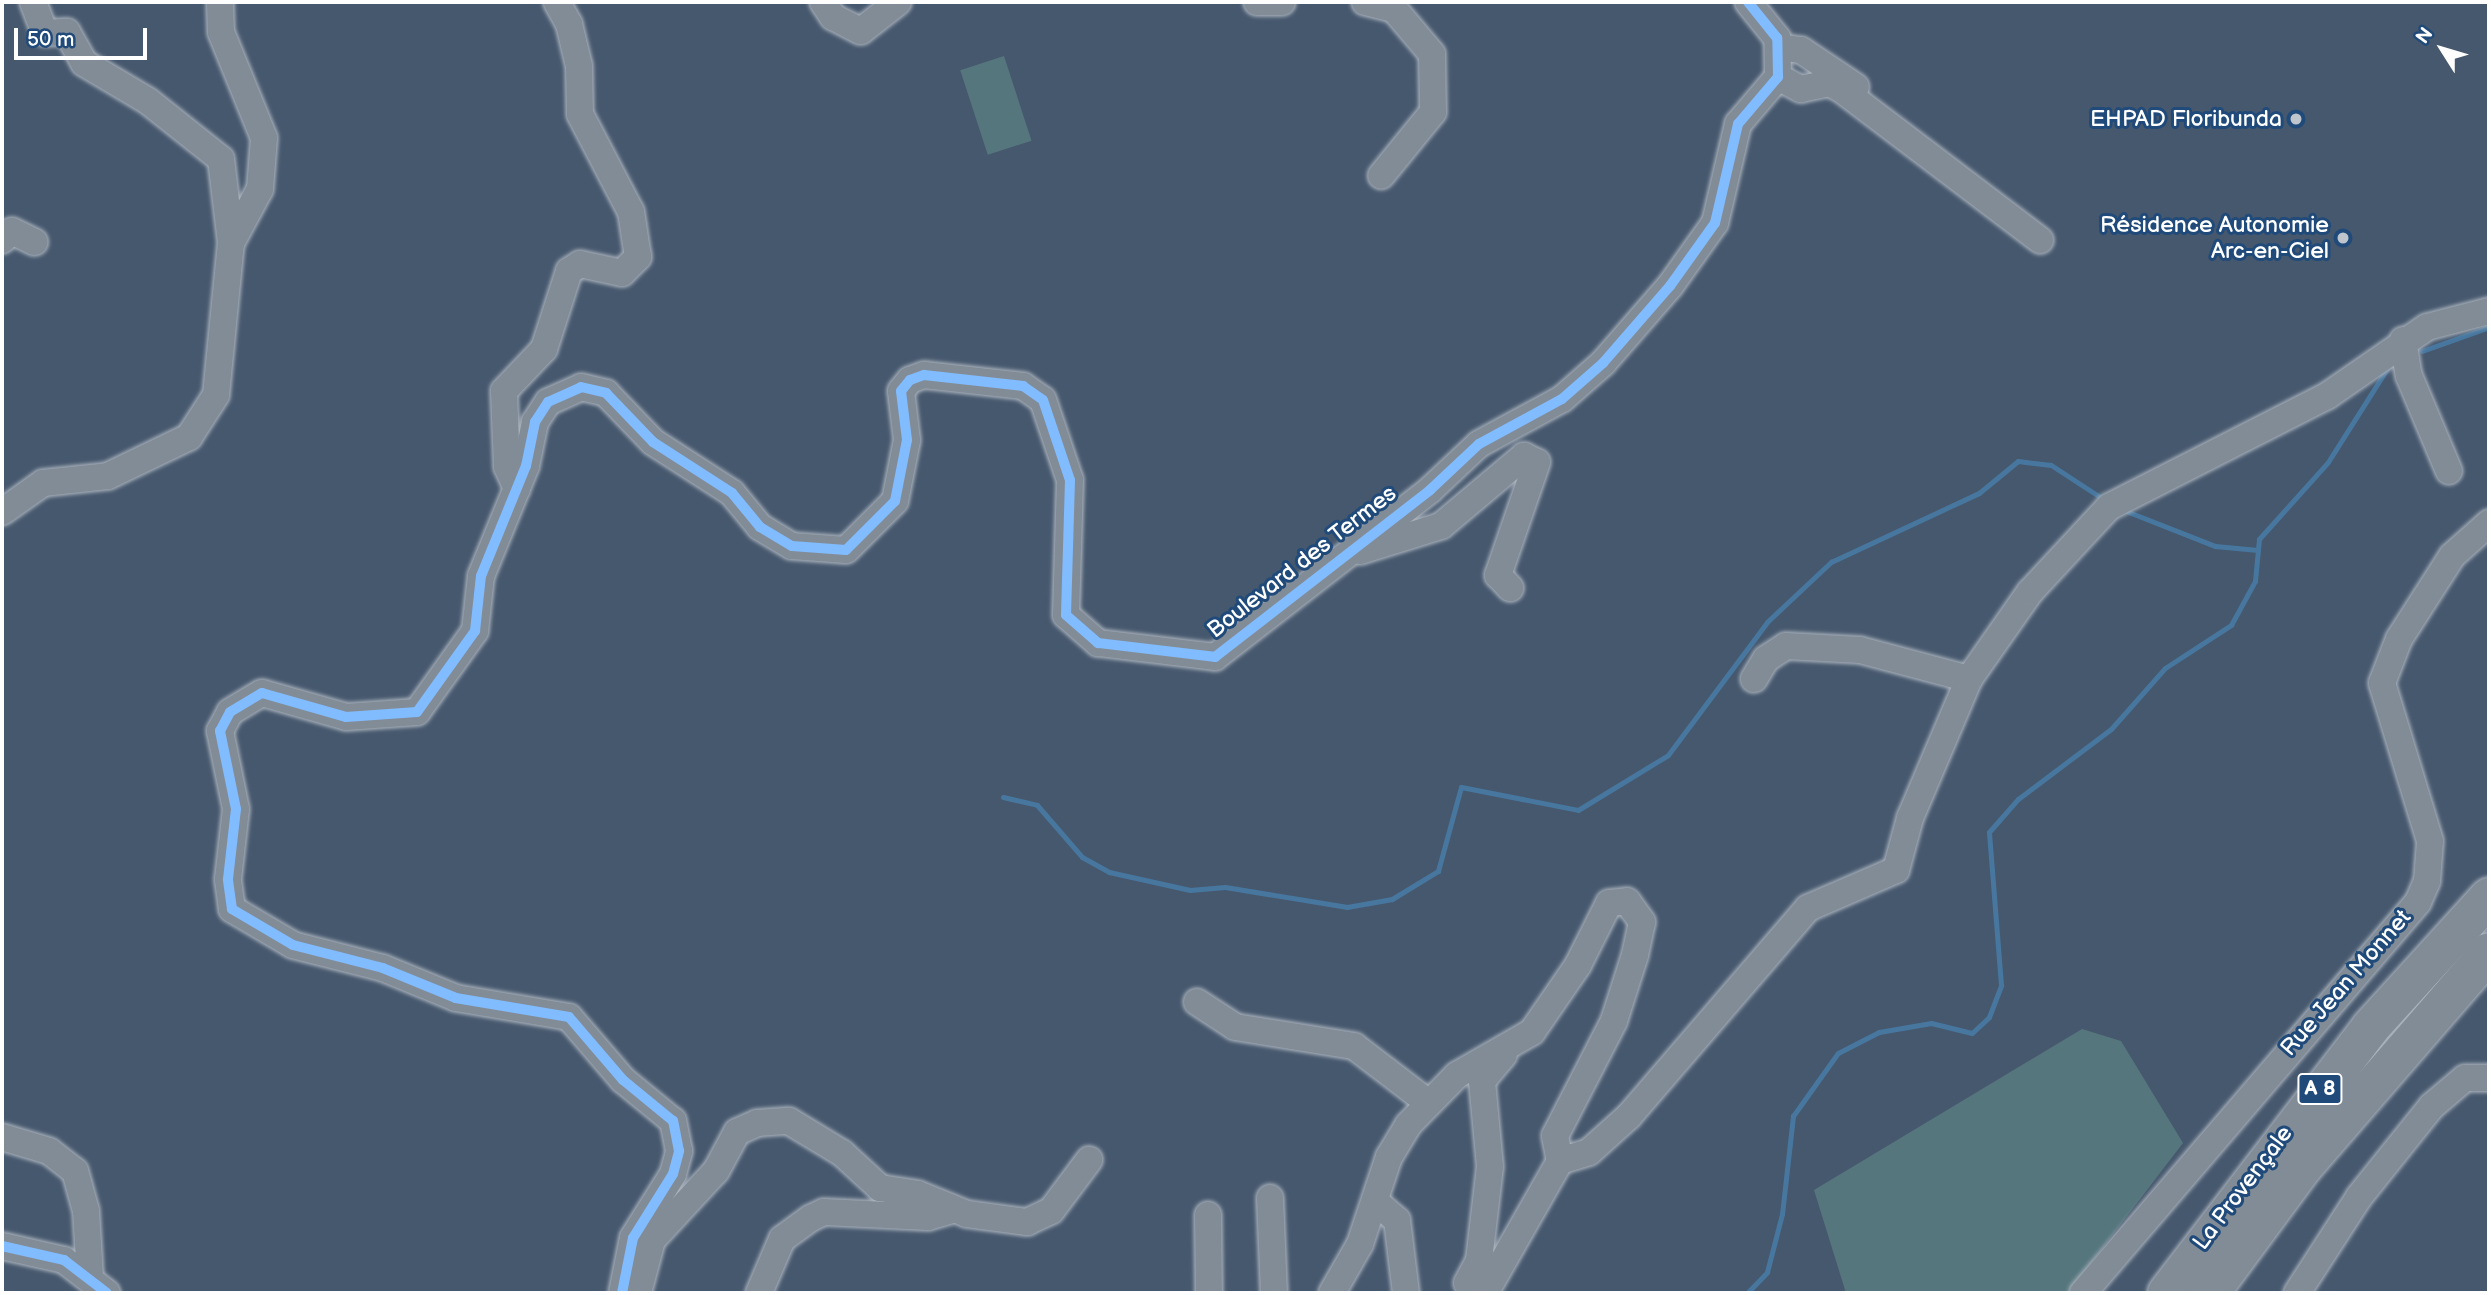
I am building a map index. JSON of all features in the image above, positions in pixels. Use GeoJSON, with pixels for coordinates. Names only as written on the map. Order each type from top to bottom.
{"type":"FeatureCollection","features":[{"type":"Feature","properties":{"kind":"highway","name":"La Provençale"},"geometry":{"type":"LineString","coordinates":[[2167,1293],[2361,1038],[2489,897]]}},
{"type":"Feature","properties":{"kind":"highway","name":"La Provençale"},"geometry":{"type":"LineString","coordinates":[[2210,1293],[2303,1167],[2489,952]]}},
{"type":"Feature","properties":{"kind":"street"},"geometry":{"type":"LineString","coordinates":[[2,512],[43,483],[108,476],[189,437],[216,395],[231,243],[221,159],[148,101],[84,63],[68,32],[44,33],[33,2]]}},
{"type":"Feature","properties":{"kind":"street"},"geometry":{"type":"LineString","coordinates":[[220,2],[221,32],[264,138],[260,189],[231,243]]}},
{"type":"Feature","properties":{"kind":"street"},"geometry":{"type":"LineString","coordinates":[[517,489],[507,467],[504,391],[544,349],[569,271],[580,264],[622,272],[638,257],[631,212],[580,114],[579,66],[569,24],[557,2]]}},
{"type":"Feature","properties":{"kind":"street"},"geometry":{"type":"LineString","coordinates":[[823,2],[833,17],[861,31],[898,2]]}},
{"type":"Feature","properties":{"kind":"street"},"geometry":{"type":"LineString","coordinates":[[1256,2],[1282,2]]}},
{"type":"Feature","properties":{"kind":"street"},"geometry":{"type":"LineString","coordinates":[[1365,2],[1394,9],[1432,54],[1433,112],[1381,176]]}},
{"type":"Feature","properties":{"kind":"street"},"geometry":{"type":"LineString","coordinates":[[1748,2],[1764,16],[1779,47],[1778,77],[1801,89],[1829,83],[1842,89],[2040,240]]}},
{"type":"Feature","properties":{"kind":"street"},"geometry":{"type":"LineString","coordinates":[[1779,47],[1801,50],[1827,64],[1996,193]]}},
{"type":"Feature","properties":{"kind":"street","name":"Boulevard des Termes"},"geometry":{"type":"LineString","coordinates":[[622,1293],[633,1238],[673,1174],[679,1151],[673,1121],[623,1080],[585,1030],[569,1017],[456,998],[383,968],[293,945],[232,909],[228,879],[236,809],[220,731],[230,712],[262,693],[346,717],[417,712],[475,631],[481,576],[517,489],[535,422],[548,402],[581,387],[606,393],[653,442],[732,493],[760,527],[792,546],[846,550],[895,501],[907,440],[901,391],[924,375],[1023,386],[1043,400],[1070,480],[1064,607],[1079,630],[1098,643],[1214,657],[1341,556],[1430,490],[1479,444],[1563,398],[1603,363],[1700,249],[1715,223],[1738,124],[1778,77]]}},
{"type":"Feature","properties":{"kind":"street"},"geometry":{"type":"LineString","coordinates":[[2,240],[12,232],[35,242]]}},
{"type":"Feature","properties":{"kind":"street"},"geometry":{"type":"LineString","coordinates":[[1560,1161],[1589,1152],[1629,1116],[1808,908],[1896,870],[1910,818],[1969,679],[2031,592],[2109,507],[2327,396],[2403,340],[2489,311]]}},
{"type":"Feature","properties":{"kind":"street"},"geometry":{"type":"LineString","coordinates":[[2403,340],[2409,376],[2449,471]]}},
{"type":"Feature","properties":{"kind":"street"},"geometry":{"type":"LineString","coordinates":[[1341,556],[1441,526],[1524,456],[1537,462],[1498,575],[1510,589]]}},
{"type":"Feature","properties":{"kind":"street","name":"Rue Jean Monnet"},"geometry":{"type":"LineString","coordinates":[[2083,1293],[2418,902],[2427,881],[2430,842],[2382,683],[2399,639],[2452,556],[2489,523]]}},
{"type":"Feature","properties":{"kind":"street"},"geometry":{"type":"LineString","coordinates":[[1754,679],[1766,659],[1786,646],[1860,650],[1969,679]]}},
{"type":"Feature","properties":{"kind":"street"},"geometry":{"type":"LineString","coordinates":[[1332,1293],[1376,1202],[1389,1157],[1426,1101],[1516,1040],[1532,1032],[1578,965],[1609,903],[1627,901],[1642,922],[1615,1021],[1555,1136],[1560,1161],[1483,1293],[1467,1283],[1479,1260],[1490,1167],[1482,1081],[1516,1040]]}},
{"type":"Feature","properties":{"kind":"street"},"geometry":{"type":"LineString","coordinates":[[1197,1002],[1235,1027],[1354,1046],[1426,1101]]}},
{"type":"Feature","properties":{"kind":"street"},"geometry":{"type":"LineString","coordinates":[[2297,1293],[2359,1197],[2432,1106],[2465,1078],[2489,1078]]}},
{"type":"Feature","properties":{"kind":"street"},"geometry":{"type":"LineString","coordinates":[[638,1293],[652,1240],[716,1171],[737,1132],[757,1123],[789,1121],[842,1153],[880,1188],[918,1194],[952,1210],[1027,1222],[1051,1211],[1088,1160]]}},
{"type":"Feature","properties":{"kind":"street"},"geometry":{"type":"LineString","coordinates":[[2,1137],[49,1151],[75,1171],[86,1211],[99,1284]]}},
{"type":"Feature","properties":{"kind":"street"},"geometry":{"type":"LineString","coordinates":[[1270,1198],[1274,1293]]}},
{"type":"Feature","properties":{"kind":"street"},"geometry":{"type":"LineString","coordinates":[[1376,1202],[1397,1220],[1406,1293]]}},
{"type":"Feature","properties":{"kind":"street"},"geometry":{"type":"LineString","coordinates":[[759,1293],[782,1239],[824,1212],[928,1217],[952,1210]]}},
{"type":"Feature","properties":{"kind":"street"},"geometry":{"type":"LineString","coordinates":[[1208,1215],[1209,1293]]}},
{"type":"Feature","properties":{"kind":"street"},"geometry":{"type":"LineString","coordinates":[[2,1246],[64,1260],[99,1284]]}},
{"type":"Feature","properties":{"kind":"green space"},"geometry":{"type":"Polygon","coordinates":[[[1004,56],[1032,141],[988,155],[960,70],[1004,56]]]}},
{"type":"Feature","properties":{"kind":"green space"},"geometry":{"type":"Polygon","coordinates":[[[2082,1029],[2121,1041],[2183,1143],[2068,1293],[1846,1293],[1814,1190],[2082,1029]]]}},
{"type":"Feature","properties":{"kind":"waterway"},"geometry":{"type":"LineString","coordinates":[[2422,351],[2489,327]]}},
{"type":"Feature","properties":{"kind":"waterway"},"geometry":{"type":"LineString","coordinates":[[1747,1293],[1767,1272],[1782,1214],[1793,1116],[1838,1053],[1879,1032],[1931,1023],[1972,1033],[1989,1017],[2001,985],[1989,832],[2018,799],[2111,729],[2165,668],[2231,625],[2255,581],[2259,539],[2328,462],[2388,367]]}},
{"type":"Feature","properties":{"kind":"waterway"},"geometry":{"type":"LineString","coordinates":[[1003,797],[1037,805],[1082,857],[1109,872],[1190,890],[1225,887],[1347,907],[1392,899],[1438,871],[1461,787],[1578,810],[1668,755],[1767,622],[1831,562],[1979,493],[2018,461],[2051,465],[2100,497]]}},
{"type":"Feature","properties":{"kind":"waterway"},"geometry":{"type":"LineString","coordinates":[[2126,511],[2215,546],[2258,550]]}},
{"type":"Feature","properties":{"kind":"cycle path"},"geometry":{"type":"LineString","coordinates":[[622,1293],[633,1238],[673,1174],[679,1151],[673,1121],[623,1080],[569,1017],[456,998],[383,968],[293,945],[232,909],[228,879],[236,809],[220,731],[230,712],[262,693],[346,717],[417,712],[475,631],[481,576],[526,466],[535,422],[548,402],[581,387],[606,393],[653,442],[732,493],[760,527],[792,546],[846,550],[895,501],[907,440],[901,391],[910,380],[924,375],[1023,386],[1043,400],[1070,480],[1066,615],[1098,643],[1215,657],[1430,490],[1479,444],[1562,399],[1603,363],[1670,286],[1715,223],[1738,124],[1778,77],[1777,38],[1748,2]]}},
{"type":"Feature","properties":{"kind":"cycle path"},"geometry":{"type":"LineString","coordinates":[[2,1246],[64,1260],[107,1293]]}},
{"type":"Feature","properties":{"kind":"place","name":"EHPAD Floribunda"},"geometry":{"type":"Point","coordinates":[2296,119]}},
{"type":"Feature","properties":{"kind":"place","name":"Résidence Autonomie Arc-en-Ciel"},"geometry":{"type":"Point","coordinates":[2343,238]}}]}
